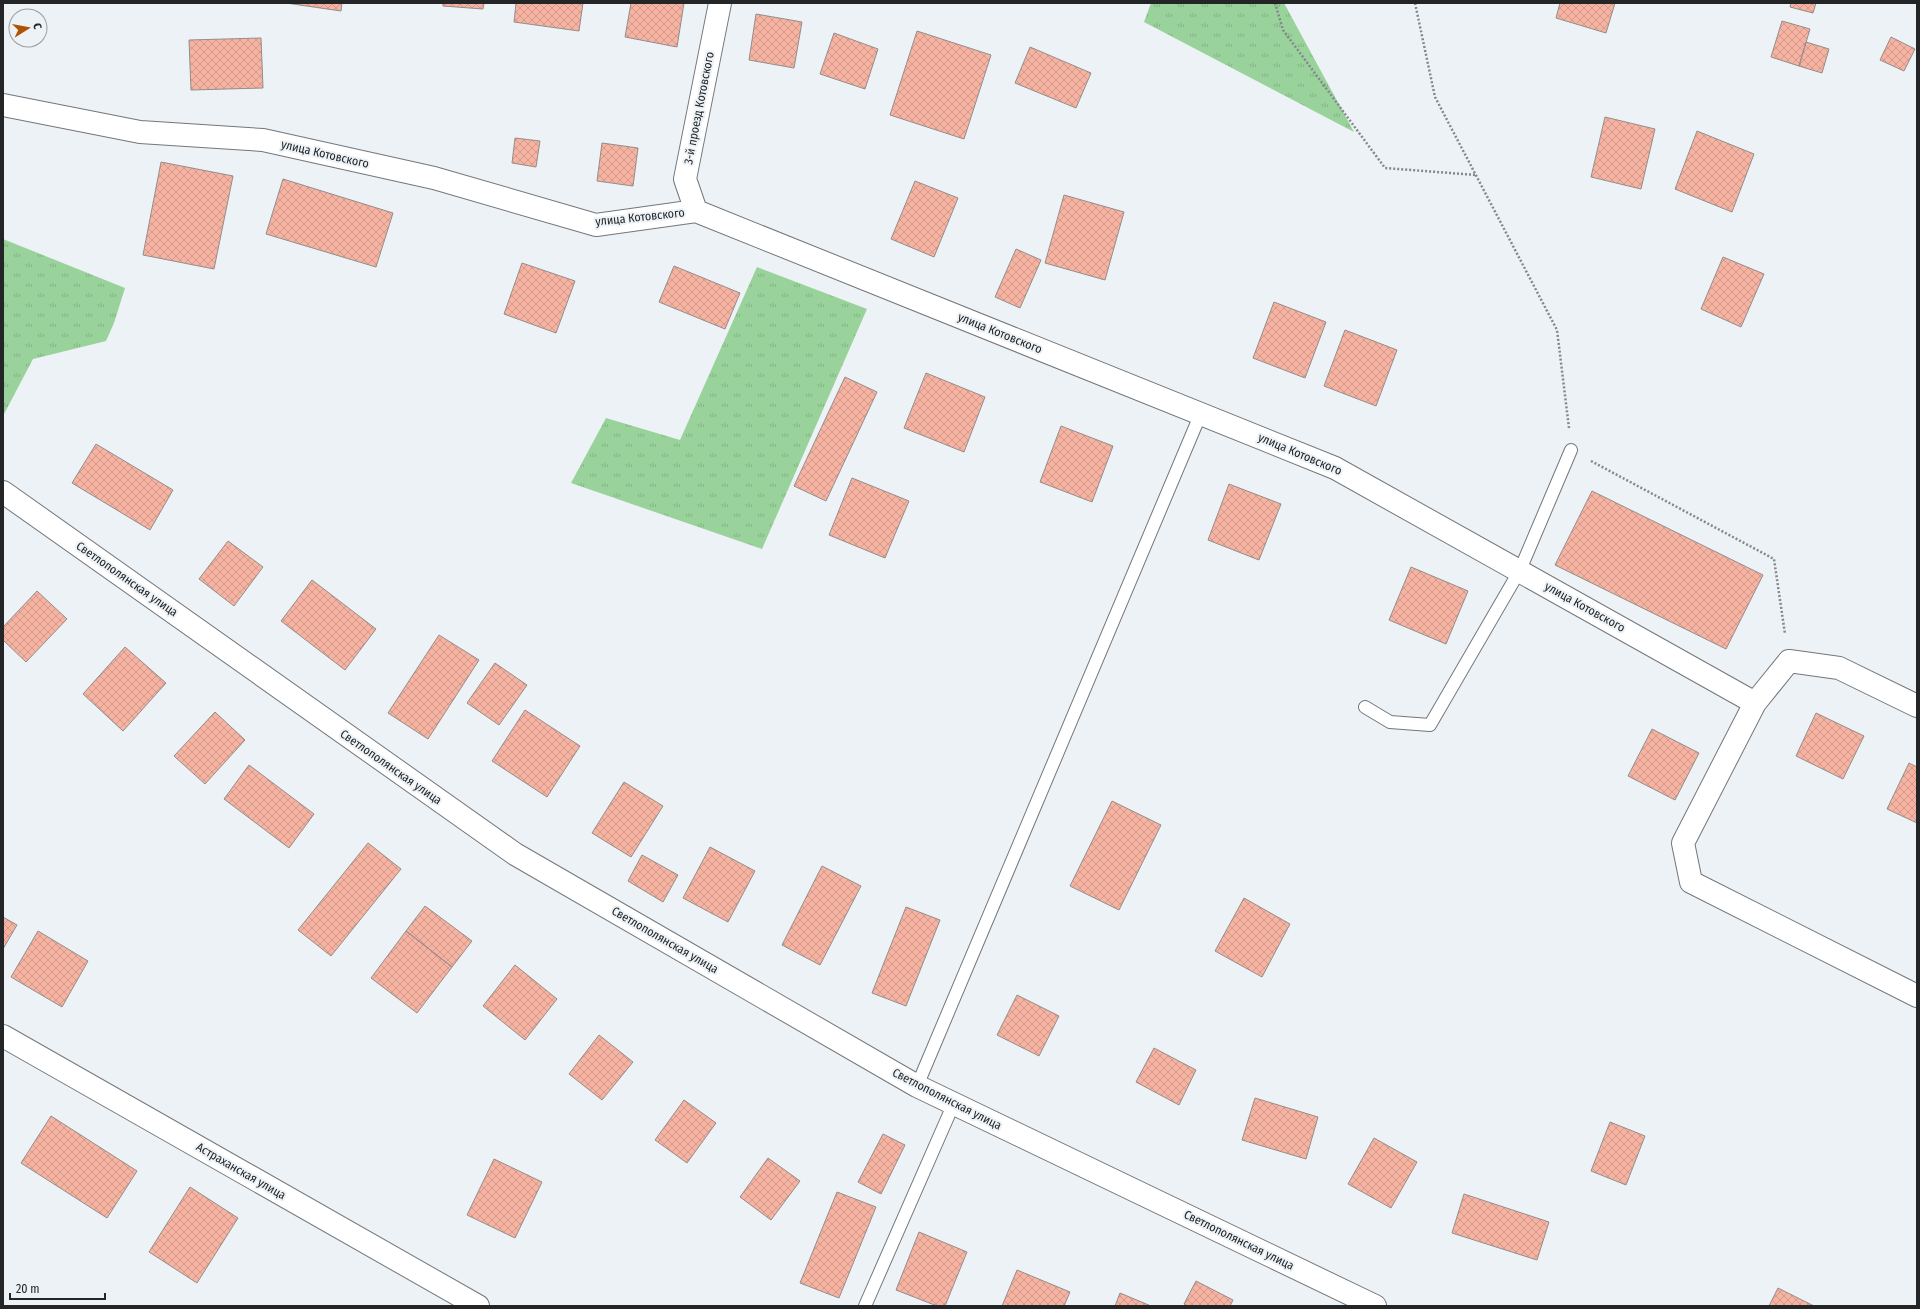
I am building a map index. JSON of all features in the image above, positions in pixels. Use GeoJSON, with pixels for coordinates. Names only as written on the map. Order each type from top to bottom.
{"type":"FeatureCollection","features":[{"type":"Feature","properties":{"kind":"street","name":"3-й проезд Котовского"},"geometry":{"type":"LineString","coordinates":[[696,211],[685,179],[720,3]]}},
{"type":"Feature","properties":{"kind":"street","name":"улица Котовского"},"geometry":{"type":"LineString","coordinates":[[3,105],[140,132],[263,140],[434,178],[596,225],[696,211],[1335,468],[1520,570],[1755,703]]}},
{"type":"Feature","properties":{"kind":"street","name":"Светлополянская улица"},"geometry":{"type":"LineString","coordinates":[[3,492],[515,854],[917,1086],[1375,1306]]}},
{"type":"Feature","properties":{"kind":"street"},"geometry":{"type":"LineString","coordinates":[[1917,706],[1839,668],[1789,661],[1755,703],[1683,843],[1691,882],[1917,996]]}},
{"type":"Feature","properties":{"kind":"street","name":"Астраханская улица"},"geometry":{"type":"LineString","coordinates":[[3,1036],[478,1306]]}},
{"type":"Feature","properties":{"kind":"lane"},"geometry":{"type":"LineString","coordinates":[[917,1086],[1201,413]]}},
{"type":"Feature","properties":{"kind":"lane"},"geometry":{"type":"LineString","coordinates":[[1365,708],[1390,722],[1430,725],[1520,570],[1571,450]]}},
{"type":"Feature","properties":{"kind":"lane"},"geometry":{"type":"LineString","coordinates":[[865,1306],[954,1103]]}},
{"type":"Feature","properties":{"kind":"path"},"geometry":{"type":"LineString","coordinates":[[1275,3],[1283,30],[1384,168],[1476,176]]}},
{"type":"Feature","properties":{"kind":"path"},"geometry":{"type":"LineString","coordinates":[[1415,3],[1435,97],[1557,330],[1571,450],[1774,559],[1789,661]]}},
{"type":"Feature","properties":{"kind":"green space"},"geometry":{"type":"Polygon","coordinates":[[[1151,3],[1284,3],[1354,132],[1144,22],[1151,3]]]}},
{"type":"Feature","properties":{"kind":"green space"},"geometry":{"type":"Polygon","coordinates":[[[3,239],[125,288],[114,323],[106,341],[33,359],[3,416],[3,239]]]}},
{"type":"Feature","properties":{"kind":"green space"},"geometry":{"type":"Polygon","coordinates":[[[757,267],[867,309],[762,549],[571,483],[606,418],[680,440],[757,267]]]}},
{"type":"Feature","properties":{"kind":"building"},"geometry":{"type":"Polygon","coordinates":[[[286,3],[342,3],[341,11],[286,3]]]}},
{"type":"Feature","properties":{"kind":"building"},"geometry":{"type":"Polygon","coordinates":[[[443,3],[484,3],[483,9],[443,6],[443,3]]]}},
{"type":"Feature","properties":{"kind":"building"},"geometry":{"type":"Polygon","coordinates":[[[516,3],[583,3],[579,31],[514,22],[516,3]]]}},
{"type":"Feature","properties":{"kind":"building"},"geometry":{"type":"Polygon","coordinates":[[[631,3],[684,3],[677,47],[625,37],[631,3]]]}},
{"type":"Feature","properties":{"kind":"building"},"geometry":{"type":"Polygon","coordinates":[[[1560,3],[1615,3],[1606,33],[1556,18],[1560,3]]]}},
{"type":"Feature","properties":{"kind":"building"},"geometry":{"type":"Polygon","coordinates":[[[1791,3],[1816,3],[1813,13],[1790,7],[1791,3]]]}},
{"type":"Feature","properties":{"kind":"building"},"geometry":{"type":"Polygon","coordinates":[[[756,14],[802,22],[794,68],[749,60],[756,14]]]}},
{"type":"Feature","properties":{"kind":"building"},"geometry":{"type":"Polygon","coordinates":[[[1782,21],[1810,29],[1799,66],[1771,57],[1782,21]]]}},
{"type":"Feature","properties":{"kind":"building"},"geometry":{"type":"Polygon","coordinates":[[[917,31],[991,55],[964,139],[890,115],[917,31]]]}},
{"type":"Feature","properties":{"kind":"building"},"geometry":{"type":"Polygon","coordinates":[[[834,33],[878,49],[865,89],[820,74],[834,33]]]}},
{"type":"Feature","properties":{"kind":"building"},"geometry":{"type":"Polygon","coordinates":[[[1891,37],[1915,49],[1904,71],[1880,60],[1891,37]]]}},
{"type":"Feature","properties":{"kind":"building"},"geometry":{"type":"Polygon","coordinates":[[[261,38],[263,88],[191,90],[189,40],[261,38]]]}},
{"type":"Feature","properties":{"kind":"building"},"geometry":{"type":"Polygon","coordinates":[[[1806,42],[1829,49],[1822,73],[1799,66],[1806,42]]]}},
{"type":"Feature","properties":{"kind":"building"},"geometry":{"type":"Polygon","coordinates":[[[1030,47],[1091,73],[1076,108],[1015,83],[1030,47]]]}},
{"type":"Feature","properties":{"kind":"building"},"geometry":{"type":"Polygon","coordinates":[[[1605,117],[1655,129],[1641,189],[1591,177],[1605,117]]]}},
{"type":"Feature","properties":{"kind":"building"},"geometry":{"type":"Polygon","coordinates":[[[1697,131],[1754,154],[1732,212],[1675,189],[1697,131]]]}},
{"type":"Feature","properties":{"kind":"building"},"geometry":{"type":"Polygon","coordinates":[[[515,138],[540,141],[536,167],[512,163],[515,138]]]}},
{"type":"Feature","properties":{"kind":"building"},"geometry":{"type":"Polygon","coordinates":[[[602,143],[638,148],[633,186],[597,181],[602,143]]]}},
{"type":"Feature","properties":{"kind":"building"},"geometry":{"type":"Polygon","coordinates":[[[161,162],[233,176],[214,269],[143,255],[161,162]]]}},
{"type":"Feature","properties":{"kind":"building"},"geometry":{"type":"Polygon","coordinates":[[[283,179],[393,213],[376,267],[266,234],[283,179]]]}},
{"type":"Feature","properties":{"kind":"building"},"geometry":{"type":"Polygon","coordinates":[[[915,181],[958,198],[934,257],[891,239],[915,181]]]}},
{"type":"Feature","properties":{"kind":"building"},"geometry":{"type":"Polygon","coordinates":[[[1064,195],[1124,212],[1105,280],[1045,263],[1064,195]]]}},
{"type":"Feature","properties":{"kind":"building"},"geometry":{"type":"Polygon","coordinates":[[[1016,249],[1041,260],[1020,308],[995,297],[1016,249]]]}},
{"type":"Feature","properties":{"kind":"building"},"geometry":{"type":"Polygon","coordinates":[[[1723,257],[1764,274],[1741,327],[1701,309],[1723,257]]]}},
{"type":"Feature","properties":{"kind":"building"},"geometry":{"type":"Polygon","coordinates":[[[522,263],[575,281],[556,333],[504,314],[522,263]]]}},
{"type":"Feature","properties":{"kind":"building"},"geometry":{"type":"Polygon","coordinates":[[[674,266],[740,293],[725,329],[659,302],[674,266]]]}},
{"type":"Feature","properties":{"kind":"building"},"geometry":{"type":"Polygon","coordinates":[[[1274,302],[1326,322],[1305,378],[1253,358],[1274,302]]]}},
{"type":"Feature","properties":{"kind":"building"},"geometry":{"type":"Polygon","coordinates":[[[1345,330],[1397,350],[1376,406],[1324,386],[1345,330]]]}},
{"type":"Feature","properties":{"kind":"building"},"geometry":{"type":"Polygon","coordinates":[[[926,373],[985,397],[964,452],[904,428],[926,373]]]}},
{"type":"Feature","properties":{"kind":"building"},"geometry":{"type":"Polygon","coordinates":[[[845,377],[877,392],[826,501],[794,486],[845,377]]]}},
{"type":"Feature","properties":{"kind":"building"},"geometry":{"type":"Polygon","coordinates":[[[1061,426],[1113,446],[1092,502],[1040,482],[1061,426]]]}},
{"type":"Feature","properties":{"kind":"building"},"geometry":{"type":"Polygon","coordinates":[[[96,444],[173,490],[150,530],[72,483],[96,444]]]}},
{"type":"Feature","properties":{"kind":"building"},"geometry":{"type":"Polygon","coordinates":[[[852,478],[909,501],[885,558],[829,535],[852,478]]]}},
{"type":"Feature","properties":{"kind":"building"},"geometry":{"type":"Polygon","coordinates":[[[1229,484],[1281,504],[1259,560],[1208,540],[1229,484]]]}},
{"type":"Feature","properties":{"kind":"building"},"geometry":{"type":"Polygon","coordinates":[[[1592,491],[1763,575],[1726,649],[1555,565],[1592,491]]]}},
{"type":"Feature","properties":{"kind":"building"},"geometry":{"type":"Polygon","coordinates":[[[228,541],[263,567],[234,606],[199,579],[228,541]]]}},
{"type":"Feature","properties":{"kind":"building"},"geometry":{"type":"Polygon","coordinates":[[[1411,567],[1468,591],[1446,644],[1389,620],[1411,567]]]}},
{"type":"Feature","properties":{"kind":"building"},"geometry":{"type":"Polygon","coordinates":[[[312,580],[376,629],[345,670],[281,621],[312,580]]]}},
{"type":"Feature","properties":{"kind":"building"},"geometry":{"type":"Polygon","coordinates":[[[37,591],[67,619],[26,662],[3,640],[3,627],[37,591]]]}},
{"type":"Feature","properties":{"kind":"building"},"geometry":{"type":"Polygon","coordinates":[[[439,635],[479,660],[428,739],[388,713],[439,635]]]}},
{"type":"Feature","properties":{"kind":"building"},"geometry":{"type":"Polygon","coordinates":[[[125,647],[166,683],[123,731],[83,694],[125,647]]]}},
{"type":"Feature","properties":{"kind":"building"},"geometry":{"type":"Polygon","coordinates":[[[495,663],[527,685],[499,725],[467,703],[495,663]]]}},
{"type":"Feature","properties":{"kind":"building"},"geometry":{"type":"Polygon","coordinates":[[[525,710],[580,746],[547,797],[492,761],[525,710]]]}},
{"type":"Feature","properties":{"kind":"building"},"geometry":{"type":"Polygon","coordinates":[[[215,712],[245,740],[205,784],[174,756],[215,712]]]}},
{"type":"Feature","properties":{"kind":"building"},"geometry":{"type":"Polygon","coordinates":[[[1816,713],[1864,736],[1843,779],[1796,756],[1816,713]]]}},
{"type":"Feature","properties":{"kind":"building"},"geometry":{"type":"Polygon","coordinates":[[[1652,729],[1699,753],[1675,800],[1628,776],[1652,729]]]}},
{"type":"Feature","properties":{"kind":"building"},"geometry":{"type":"Polygon","coordinates":[[[1909,763],[1917,767],[1917,823],[1887,809],[1909,763]]]}},
{"type":"Feature","properties":{"kind":"building"},"geometry":{"type":"Polygon","coordinates":[[[249,765],[314,814],[289,848],[224,799],[249,765]]]}},
{"type":"Feature","properties":{"kind":"building"},"geometry":{"type":"Polygon","coordinates":[[[624,782],[663,806],[631,857],[592,833],[624,782]]]}},
{"type":"Feature","properties":{"kind":"building"},"geometry":{"type":"Polygon","coordinates":[[[1112,801],[1161,825],[1119,910],[1070,886],[1112,801]]]}},
{"type":"Feature","properties":{"kind":"building"},"geometry":{"type":"Polygon","coordinates":[[[368,843],[401,869],[331,956],[298,930],[368,843]]]}},
{"type":"Feature","properties":{"kind":"building"},"geometry":{"type":"Polygon","coordinates":[[[710,847],[755,871],[728,922],[683,898],[710,847]]]}},
{"type":"Feature","properties":{"kind":"building"},"geometry":{"type":"Polygon","coordinates":[[[642,855],[678,875],[663,902],[628,881],[642,855]]]}},
{"type":"Feature","properties":{"kind":"building"},"geometry":{"type":"Polygon","coordinates":[[[822,866],[861,886],[820,965],[782,945],[822,866]]]}},
{"type":"Feature","properties":{"kind":"building"},"geometry":{"type":"Polygon","coordinates":[[[1244,898],[1290,924],[1262,977],[1215,951],[1244,898]]]}},
{"type":"Feature","properties":{"kind":"building"},"geometry":{"type":"Polygon","coordinates":[[[425,906],[472,941],[452,967],[406,931],[425,906]]]}},
{"type":"Feature","properties":{"kind":"building"},"geometry":{"type":"Polygon","coordinates":[[[906,907],[940,920],[906,1006],[872,993],[906,907]]]}},
{"type":"Feature","properties":{"kind":"building"},"geometry":{"type":"Polygon","coordinates":[[[3,917],[17,925],[3,949],[3,917]]]}},
{"type":"Feature","properties":{"kind":"building"},"geometry":{"type":"Polygon","coordinates":[[[38,931],[88,961],[62,1007],[11,977],[38,931]]]}},
{"type":"Feature","properties":{"kind":"building"},"geometry":{"type":"Polygon","coordinates":[[[406,931],[452,967],[417,1013],[371,978],[406,931]]]}},
{"type":"Feature","properties":{"kind":"building"},"geometry":{"type":"Polygon","coordinates":[[[515,965],[557,999],[525,1040],[483,1006],[515,965]]]}},
{"type":"Feature","properties":{"kind":"building"},"geometry":{"type":"Polygon","coordinates":[[[1017,995],[1059,1016],[1039,1056],[997,1035],[1017,995]]]}},
{"type":"Feature","properties":{"kind":"building"},"geometry":{"type":"Polygon","coordinates":[[[599,1035],[633,1062],[602,1100],[569,1074],[599,1035]]]}},
{"type":"Feature","properties":{"kind":"building"},"geometry":{"type":"Polygon","coordinates":[[[1154,1048],[1196,1070],[1179,1105],[1136,1082],[1154,1048]]]}},
{"type":"Feature","properties":{"kind":"building"},"geometry":{"type":"Polygon","coordinates":[[[1255,1098],[1318,1117],[1306,1159],[1242,1140],[1255,1098]]]}},
{"type":"Feature","properties":{"kind":"building"},"geometry":{"type":"Polygon","coordinates":[[[684,1100],[716,1123],[687,1163],[655,1140],[684,1100]]]}},
{"type":"Feature","properties":{"kind":"building"},"geometry":{"type":"Polygon","coordinates":[[[51,1116],[137,1171],[107,1218],[21,1163],[51,1116]]]}},
{"type":"Feature","properties":{"kind":"building"},"geometry":{"type":"Polygon","coordinates":[[[1610,1122],[1645,1136],[1626,1185],[1591,1171],[1610,1122]]]}},
{"type":"Feature","properties":{"kind":"building"},"geometry":{"type":"Polygon","coordinates":[[[883,1134],[905,1145],[881,1194],[858,1182],[883,1134]]]}},
{"type":"Feature","properties":{"kind":"building"},"geometry":{"type":"Polygon","coordinates":[[[1374,1138],[1417,1162],[1391,1208],[1348,1184],[1374,1138]]]}},
{"type":"Feature","properties":{"kind":"building"},"geometry":{"type":"Polygon","coordinates":[[[768,1158],[800,1181],[771,1220],[740,1197],[768,1158]]]}},
{"type":"Feature","properties":{"kind":"building"},"geometry":{"type":"Polygon","coordinates":[[[494,1159],[542,1182],[515,1238],[467,1215],[494,1159]]]}},
{"type":"Feature","properties":{"kind":"building"},"geometry":{"type":"Polygon","coordinates":[[[190,1187],[238,1218],[197,1283],[149,1252],[190,1187]]]}},
{"type":"Feature","properties":{"kind":"building"},"geometry":{"type":"Polygon","coordinates":[[[837,1192],[876,1207],[839,1298],[800,1283],[837,1192]]]}},
{"type":"Feature","properties":{"kind":"building"},"geometry":{"type":"Polygon","coordinates":[[[1464,1194],[1549,1222],[1537,1260],[1452,1233],[1464,1194]]]}},
{"type":"Feature","properties":{"kind":"building"},"geometry":{"type":"Polygon","coordinates":[[[919,1232],[967,1252],[945,1306],[937,1306],[896,1290],[919,1232]]]}},
{"type":"Feature","properties":{"kind":"building"},"geometry":{"type":"Polygon","coordinates":[[[1017,1270],[1070,1292],[1064,1306],[1002,1306],[1017,1270]]]}},
{"type":"Feature","properties":{"kind":"building"},"geometry":{"type":"Polygon","coordinates":[[[1196,1281],[1233,1300],[1230,1306],[1188,1306],[1184,1304],[1196,1281]]]}},
{"type":"Feature","properties":{"kind":"building"},"geometry":{"type":"Polygon","coordinates":[[[1778,1288],[1814,1306],[1769,1306],[1778,1288]]]}},
{"type":"Feature","properties":{"kind":"building"},"geometry":{"type":"Polygon","coordinates":[[[1120,1293],[1151,1306],[1115,1306],[1120,1293]]]}}]}
